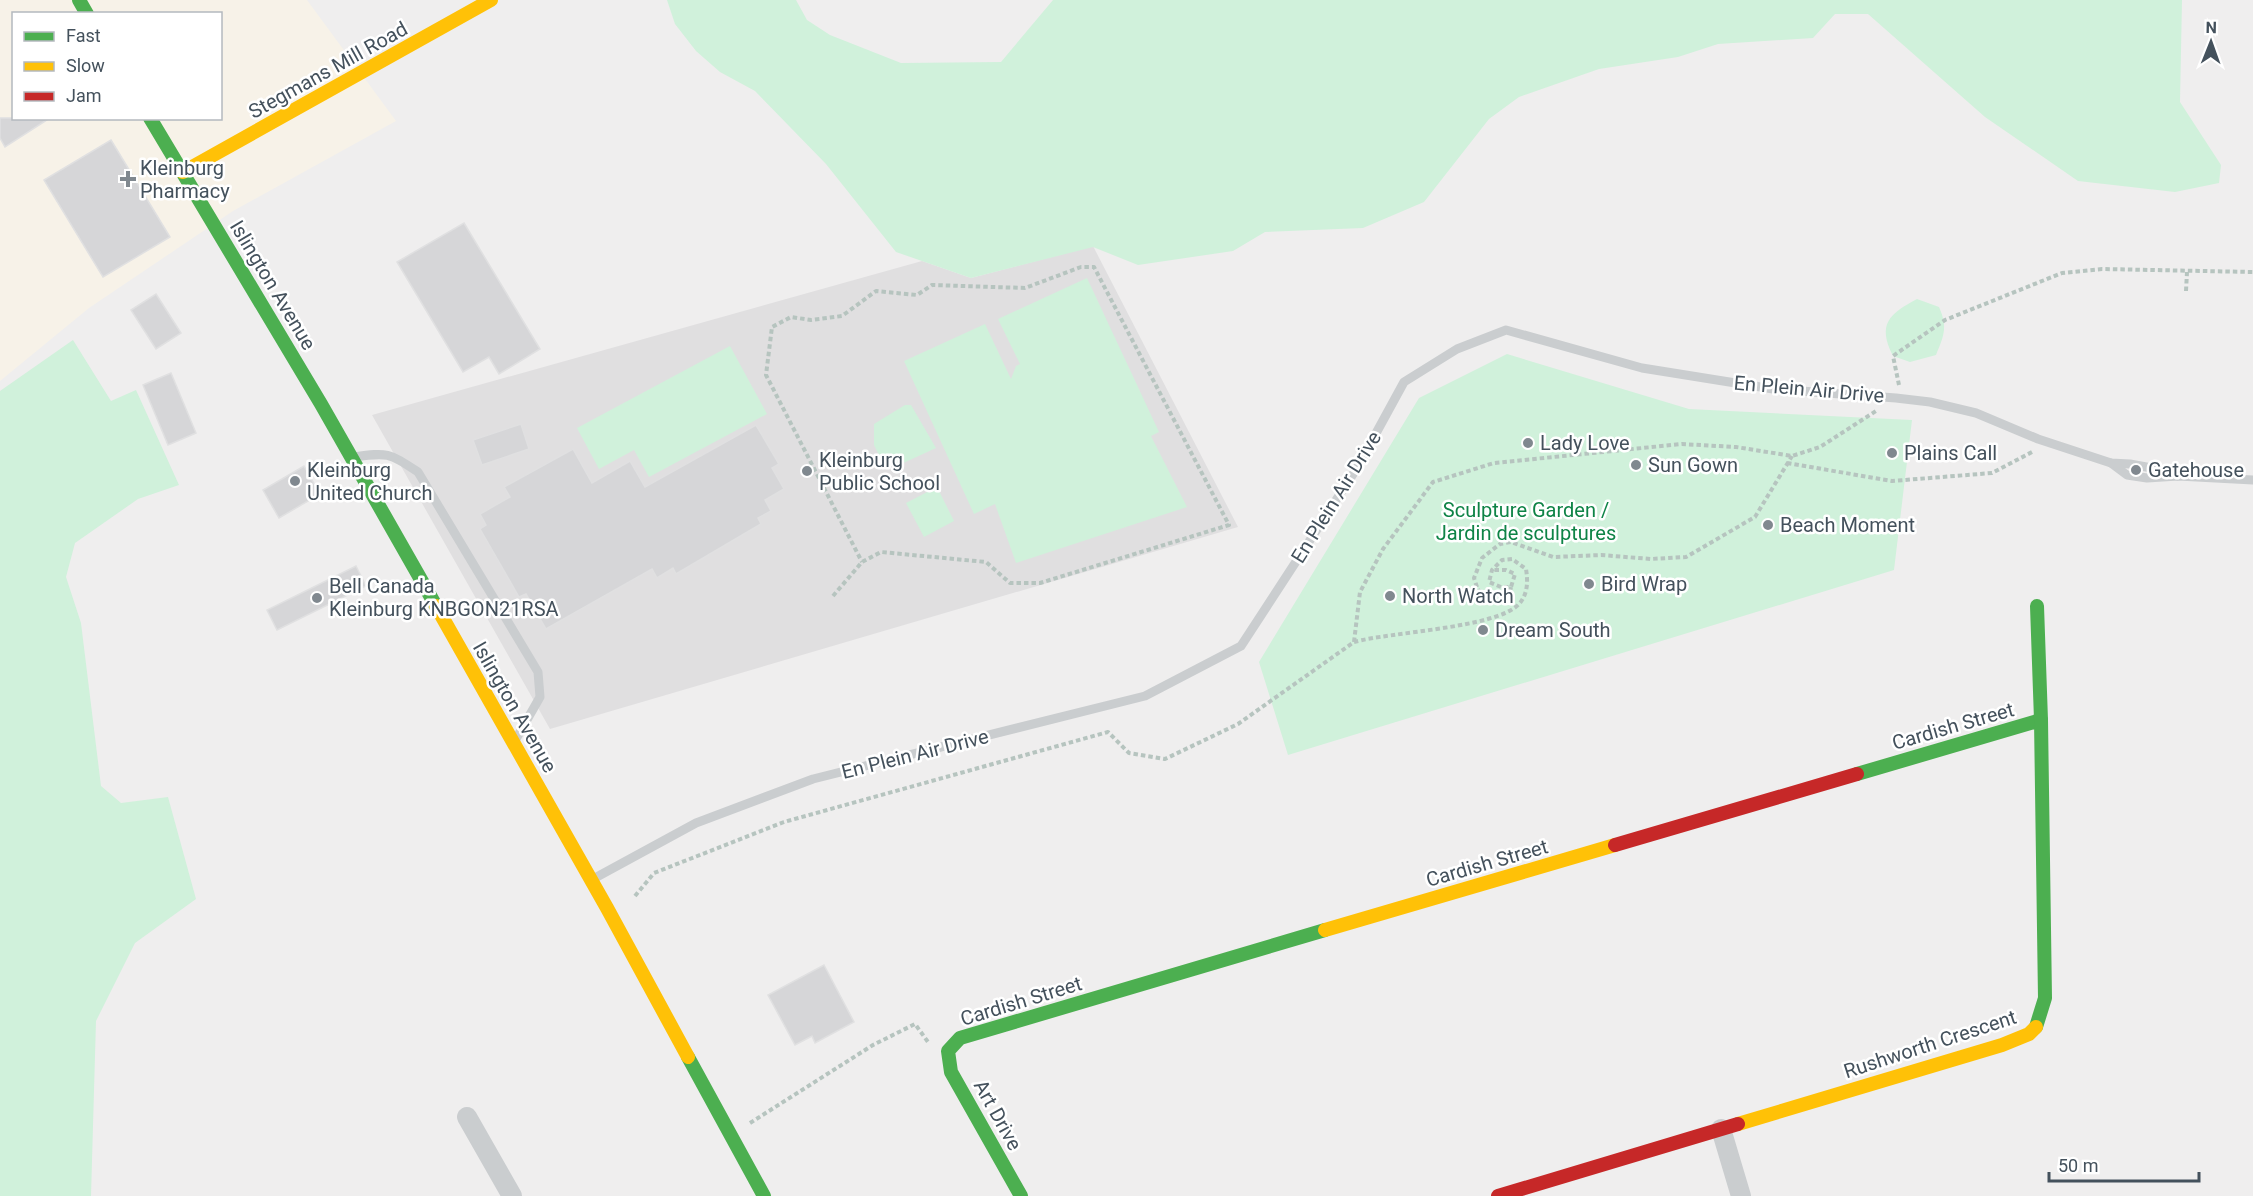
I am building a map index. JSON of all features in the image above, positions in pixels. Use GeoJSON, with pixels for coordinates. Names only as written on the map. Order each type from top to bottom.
{"type":"FeatureCollection","features":[{"type":"Feature","properties":{"kind":"street","name":"Stegmans Mill Road"},"geometry":{"type":"LineString","coordinates":[[183,172],[491,0]]}},
{"type":"Feature","properties":{"kind":"street","name":"Islington Avenue"},"geometry":{"type":"LineString","coordinates":[[151,120],[321,404],[591,880],[764,1196]]}},
{"type":"Feature","properties":{"kind":"street","name":"Rushworth Crescent"},"geometry":{"type":"LineString","coordinates":[[1498,1196],[2002,1045],[2024,1037],[2039,1025],[2045,998],[2037,606]]}},
{"type":"Feature","properties":{"kind":"street","name":"Cardish Street"},"geometry":{"type":"LineString","coordinates":[[948,1051],[960,1038],[2041,720]]}},
{"type":"Feature","properties":{"kind":"street","name":"Art Drive"},"geometry":{"type":"LineString","coordinates":[[948,1051],[951,1072],[1021,1196]]}},
{"type":"Feature","properties":{"kind":"street"},"geometry":{"type":"LineString","coordinates":[[467,1117],[512,1196]]}},
{"type":"Feature","properties":{"kind":"street"},"geometry":{"type":"LineString","coordinates":[[1721,1129],[1741,1196]]}},
{"type":"Feature","properties":{"kind":"lane","name":"En Plein Air Drive"},"geometry":{"type":"LineString","coordinates":[[591,880],[696,823],[813,780],[1145,696],[1241,646],[1357,468],[1404,382],[1456,349],[1506,330],[1642,368],[1773,389],[1896,398],[1976,413],[2050,443],[2111,463],[2139,465],[2178,476],[2253,480]]}},
{"type":"Feature","properties":{"kind":"lane"},"geometry":{"type":"LineString","coordinates":[[350,458],[375,454],[392,455],[418,472],[538,672],[540,697],[513,744]]}},
{"type":"Feature","properties":{"kind":"path"},"geometry":{"type":"LineString","coordinates":[[833,596],[862,562],[880,552],[986,562],[1010,583],[1040,583],[1229,525],[1094,267],[1081,267],[1025,288],[932,285],[917,295],[876,291],[842,316],[811,320],[791,317],[772,327],[766,375],[862,562]]}},
{"type":"Feature","properties":{"kind":"path"},"geometry":{"type":"LineString","coordinates":[[1354,642],[1360,592],[1383,549],[1433,482],[1494,463],[1682,444],[1736,447],[1791,456],[1820,447],[1896,398],[1899,386],[1893,356],[1945,320],[1994,300],[2062,273],[2102,269],[2253,272]]}},
{"type":"Feature","properties":{"kind":"path"},"geometry":{"type":"LineString","coordinates":[[2186,291],[2187,272]]}},
{"type":"Feature","properties":{"kind":"path"},"geometry":{"type":"LineString","coordinates":[[1787,463],[1892,481],[1992,473],[2050,443]]}},
{"type":"Feature","properties":{"kind":"path"},"geometry":{"type":"LineString","coordinates":[[1492,570],[1506,570],[1515,574],[1509,596],[1498,598],[1487,596],[1478,590],[1474,578],[1482,558],[1500,544],[1511,542],[1553,557],[1601,555],[1651,559],[1686,557],[1755,518],[1791,456]]}},
{"type":"Feature","properties":{"kind":"path"},"geometry":{"type":"LineString","coordinates":[[635,896],[654,873],[784,822],[1108,732],[1129,753],[1165,759],[1238,724],[1354,642],[1473,622],[1518,606],[1525,595],[1526,569],[1512,559],[1502,560],[1492,570],[1489,582],[1501,587],[1511,587]]}},
{"type":"Feature","properties":{"kind":"path"},"geometry":{"type":"LineString","coordinates":[[730,1135],[873,1045],[915,1024],[926,1042],[948,1051]]}},
{"type":"Feature","properties":{"kind":"shaded area"},"geometry":{"type":"Polygon","coordinates":[[[0,0],[307,0],[396,121],[233,211],[89,308],[0,381],[0,0]]]}},
{"type":"Feature","properties":{"kind":"shaded area","name":"Kleinburg Public School"},"geometry":{"type":"Polygon","coordinates":[[[1093,246],[1238,527],[550,729],[372,415],[922,261],[971,278],[1093,246]]]}},
{"type":"Feature","properties":{"kind":"green space"},"geometry":{"type":"Polygon","coordinates":[[[667,0],[796,0],[807,20],[830,35],[901,63],[1001,62],[1053,0],[2182,0],[2180,102],[2221,165],[2219,183],[2175,192],[2078,181],[1985,117],[1868,14],[1835,14],[1813,38],[1718,44],[1678,57],[1599,69],[1519,97],[1489,119],[1424,202],[1363,228],[1265,232],[1233,251],[1138,265],[1093,247],[971,278],[896,252],[826,164],[755,91],[720,72],[696,51],[675,24],[667,0]]]}},
{"type":"Feature","properties":{"kind":"green space"},"geometry":{"type":"Polygon","coordinates":[[[1087,278],[1159,432],[1151,436],[1187,507],[1016,563],[995,504],[974,514],[904,361],[985,324],[1011,379],[1016,366],[1020,364],[998,319],[1087,278]]]}},
{"type":"Feature","properties":{"kind":"green space"},"geometry":{"type":"Polygon","coordinates":[[[1917,299],[1939,307],[1944,331],[1936,355],[1910,362],[1893,356],[1888,345],[1886,328],[1893,315],[1917,299]]]}},
{"type":"Feature","properties":{"kind":"green space"},"geometry":{"type":"Polygon","coordinates":[[[73,340],[111,401],[136,390],[179,485],[138,499],[75,543],[66,577],[81,623],[101,786],[121,803],[168,797],[196,899],[135,943],[96,1021],[91,1196],[0,1196],[0,391],[73,340]]]}},
{"type":"Feature","properties":{"kind":"green space"},"geometry":{"type":"Polygon","coordinates":[[[730,346],[767,414],[649,477],[634,450],[599,469],[577,428],[730,346]]]}},
{"type":"Feature","properties":{"kind":"green space","name":"Sculpture Garden / Jardin de sculptures"},"geometry":{"type":"Polygon","coordinates":[[[1507,354],[1689,409],[1912,420],[1894,570],[1288,755],[1259,662],[1419,398],[1507,354]]]}},
{"type":"Feature","properties":{"kind":"green space"},"geometry":{"type":"Polygon","coordinates":[[[905,405],[911,405],[936,448],[899,465],[881,459],[874,445],[874,424],[905,405]]]}},
{"type":"Feature","properties":{"kind":"green space"},"geometry":{"type":"Polygon","coordinates":[[[937,487],[954,521],[924,537],[906,503],[937,487]]]}},
{"type":"Feature","properties":{"kind":"building"},"geometry":{"type":"Polygon","coordinates":[[[0,118],[47,120],[5,147],[0,138],[0,118]]]}},
{"type":"Feature","properties":{"kind":"building"},"geometry":{"type":"Polygon","coordinates":[[[111,140],[170,237],[103,277],[44,180],[111,140]]]}},
{"type":"Feature","properties":{"kind":"building"},"geometry":{"type":"Polygon","coordinates":[[[464,223],[540,349],[499,374],[489,357],[463,372],[397,262],[464,223]]]}},
{"type":"Feature","properties":{"kind":"building"},"geometry":{"type":"Polygon","coordinates":[[[156,294],[181,333],[156,349],[131,310],[156,294]]]}},
{"type":"Feature","properties":{"kind":"building"},"geometry":{"type":"Polygon","coordinates":[[[171,373],[196,433],[168,445],[143,385],[171,373]]]}},
{"type":"Feature","properties":{"kind":"building"},"geometry":{"type":"Polygon","coordinates":[[[521,424],[529,449],[482,465],[473,440],[521,424]]]}},
{"type":"Feature","properties":{"kind":"building"},"geometry":{"type":"Polygon","coordinates":[[[756,425],[779,464],[772,468],[784,489],[765,500],[771,511],[758,518],[761,524],[676,574],[673,568],[657,578],[652,569],[546,629],[526,594],[519,597],[480,529],[486,525],[480,514],[510,497],[504,487],[573,449],[592,483],[630,461],[645,487],[756,425]]]}},
{"type":"Feature","properties":{"kind":"building","name":"Kleinburg United Church"},"geometry":{"type":"Polygon","coordinates":[[[304,466],[320,494],[279,518],[263,490],[304,466]]]}},
{"type":"Feature","properties":{"kind":"building","name":"Bell Canada Kleinburg KNBGON21RSA"},"geometry":{"type":"Polygon","coordinates":[[[356,566],[366,586],[277,630],[267,610],[356,566]]]}},
{"type":"Feature","properties":{"kind":"building"},"geometry":{"type":"Polygon","coordinates":[[[824,965],[854,1022],[815,1043],[812,1036],[795,1045],[768,995],[824,965]]]}},
{"type":"Feature","properties":{"kind":"traffic: fast"},"geometry":{"type":"LineString","coordinates":[[79,0],[86,12]]}},
{"type":"Feature","properties":{"kind":"traffic: fast"},"geometry":{"type":"LineString","coordinates":[[151,120],[321,404],[436,606]]}},
{"type":"Feature","properties":{"kind":"traffic: fast"},"geometry":{"type":"LineString","coordinates":[[2036,1027],[2045,998],[2037,606]]}},
{"type":"Feature","properties":{"kind":"traffic: fast"},"geometry":{"type":"LineString","coordinates":[[1857,774],[2041,720]]}},
{"type":"Feature","properties":{"kind":"traffic: fast"},"geometry":{"type":"LineString","coordinates":[[1021,1196],[951,1072],[948,1051],[960,1038],[1325,930]]}},
{"type":"Feature","properties":{"kind":"traffic: fast"},"geometry":{"type":"LineString","coordinates":[[688,1057],[764,1196]]}},
{"type":"Feature","properties":{"kind":"traffic: slow"},"geometry":{"type":"LineString","coordinates":[[183,172],[491,0]]}},
{"type":"Feature","properties":{"kind":"traffic: slow"},"geometry":{"type":"LineString","coordinates":[[436,606],[607,908],[688,1057]]}},
{"type":"Feature","properties":{"kind":"traffic: slow"},"geometry":{"type":"LineString","coordinates":[[1325,930],[1615,845]]}},
{"type":"Feature","properties":{"kind":"traffic: slow"},"geometry":{"type":"LineString","coordinates":[[1738,1124],[2002,1045],[2029,1034],[2036,1027]]}},
{"type":"Feature","properties":{"kind":"traffic: jam"},"geometry":{"type":"LineString","coordinates":[[1615,845],[1857,774]]}},
{"type":"Feature","properties":{"kind":"traffic: jam"},"geometry":{"type":"LineString","coordinates":[[1498,1196],[1738,1124]]}},
{"type":"Feature","properties":{"kind":"place","name":"Kleinburg Pharmacy"},"geometry":{"type":"Point","coordinates":[128,179]}},
{"type":"Feature","properties":{"kind":"place","name":"Lady Love"},"geometry":{"type":"Point","coordinates":[1528,443]}},
{"type":"Feature","properties":{"kind":"place","name":"Plains Call"},"geometry":{"type":"Point","coordinates":[1892,453]}},
{"type":"Feature","properties":{"kind":"place","name":"Sun Gown"},"geometry":{"type":"Point","coordinates":[1636,465]}},
{"type":"Feature","properties":{"kind":"place","name":"Gatehouse"},"geometry":{"type":"Point","coordinates":[2136,470]}},
{"type":"Feature","properties":{"kind":"place","name":"Kleinburg Public School"},"geometry":{"type":"Point","coordinates":[807,471]}},
{"type":"Feature","properties":{"kind":"place","name":"Kleinburg United Church"},"geometry":{"type":"Point","coordinates":[295,481]}},
{"type":"Feature","properties":{"kind":"place","name":"Beach Moment"},"geometry":{"type":"Point","coordinates":[1768,525]}},
{"type":"Feature","properties":{"kind":"place","name":"Bird Wrap"},"geometry":{"type":"Point","coordinates":[1589,584]}},
{"type":"Feature","properties":{"kind":"place","name":"North Watch"},"geometry":{"type":"Point","coordinates":[1390,596]}},
{"type":"Feature","properties":{"kind":"place","name":"Bell Canada Kleinburg KNBGON21RSA"},"geometry":{"type":"Point","coordinates":[317,598]}},
{"type":"Feature","properties":{"kind":"place","name":"Dream South"},"geometry":{"type":"Point","coordinates":[1483,630]}}]}
